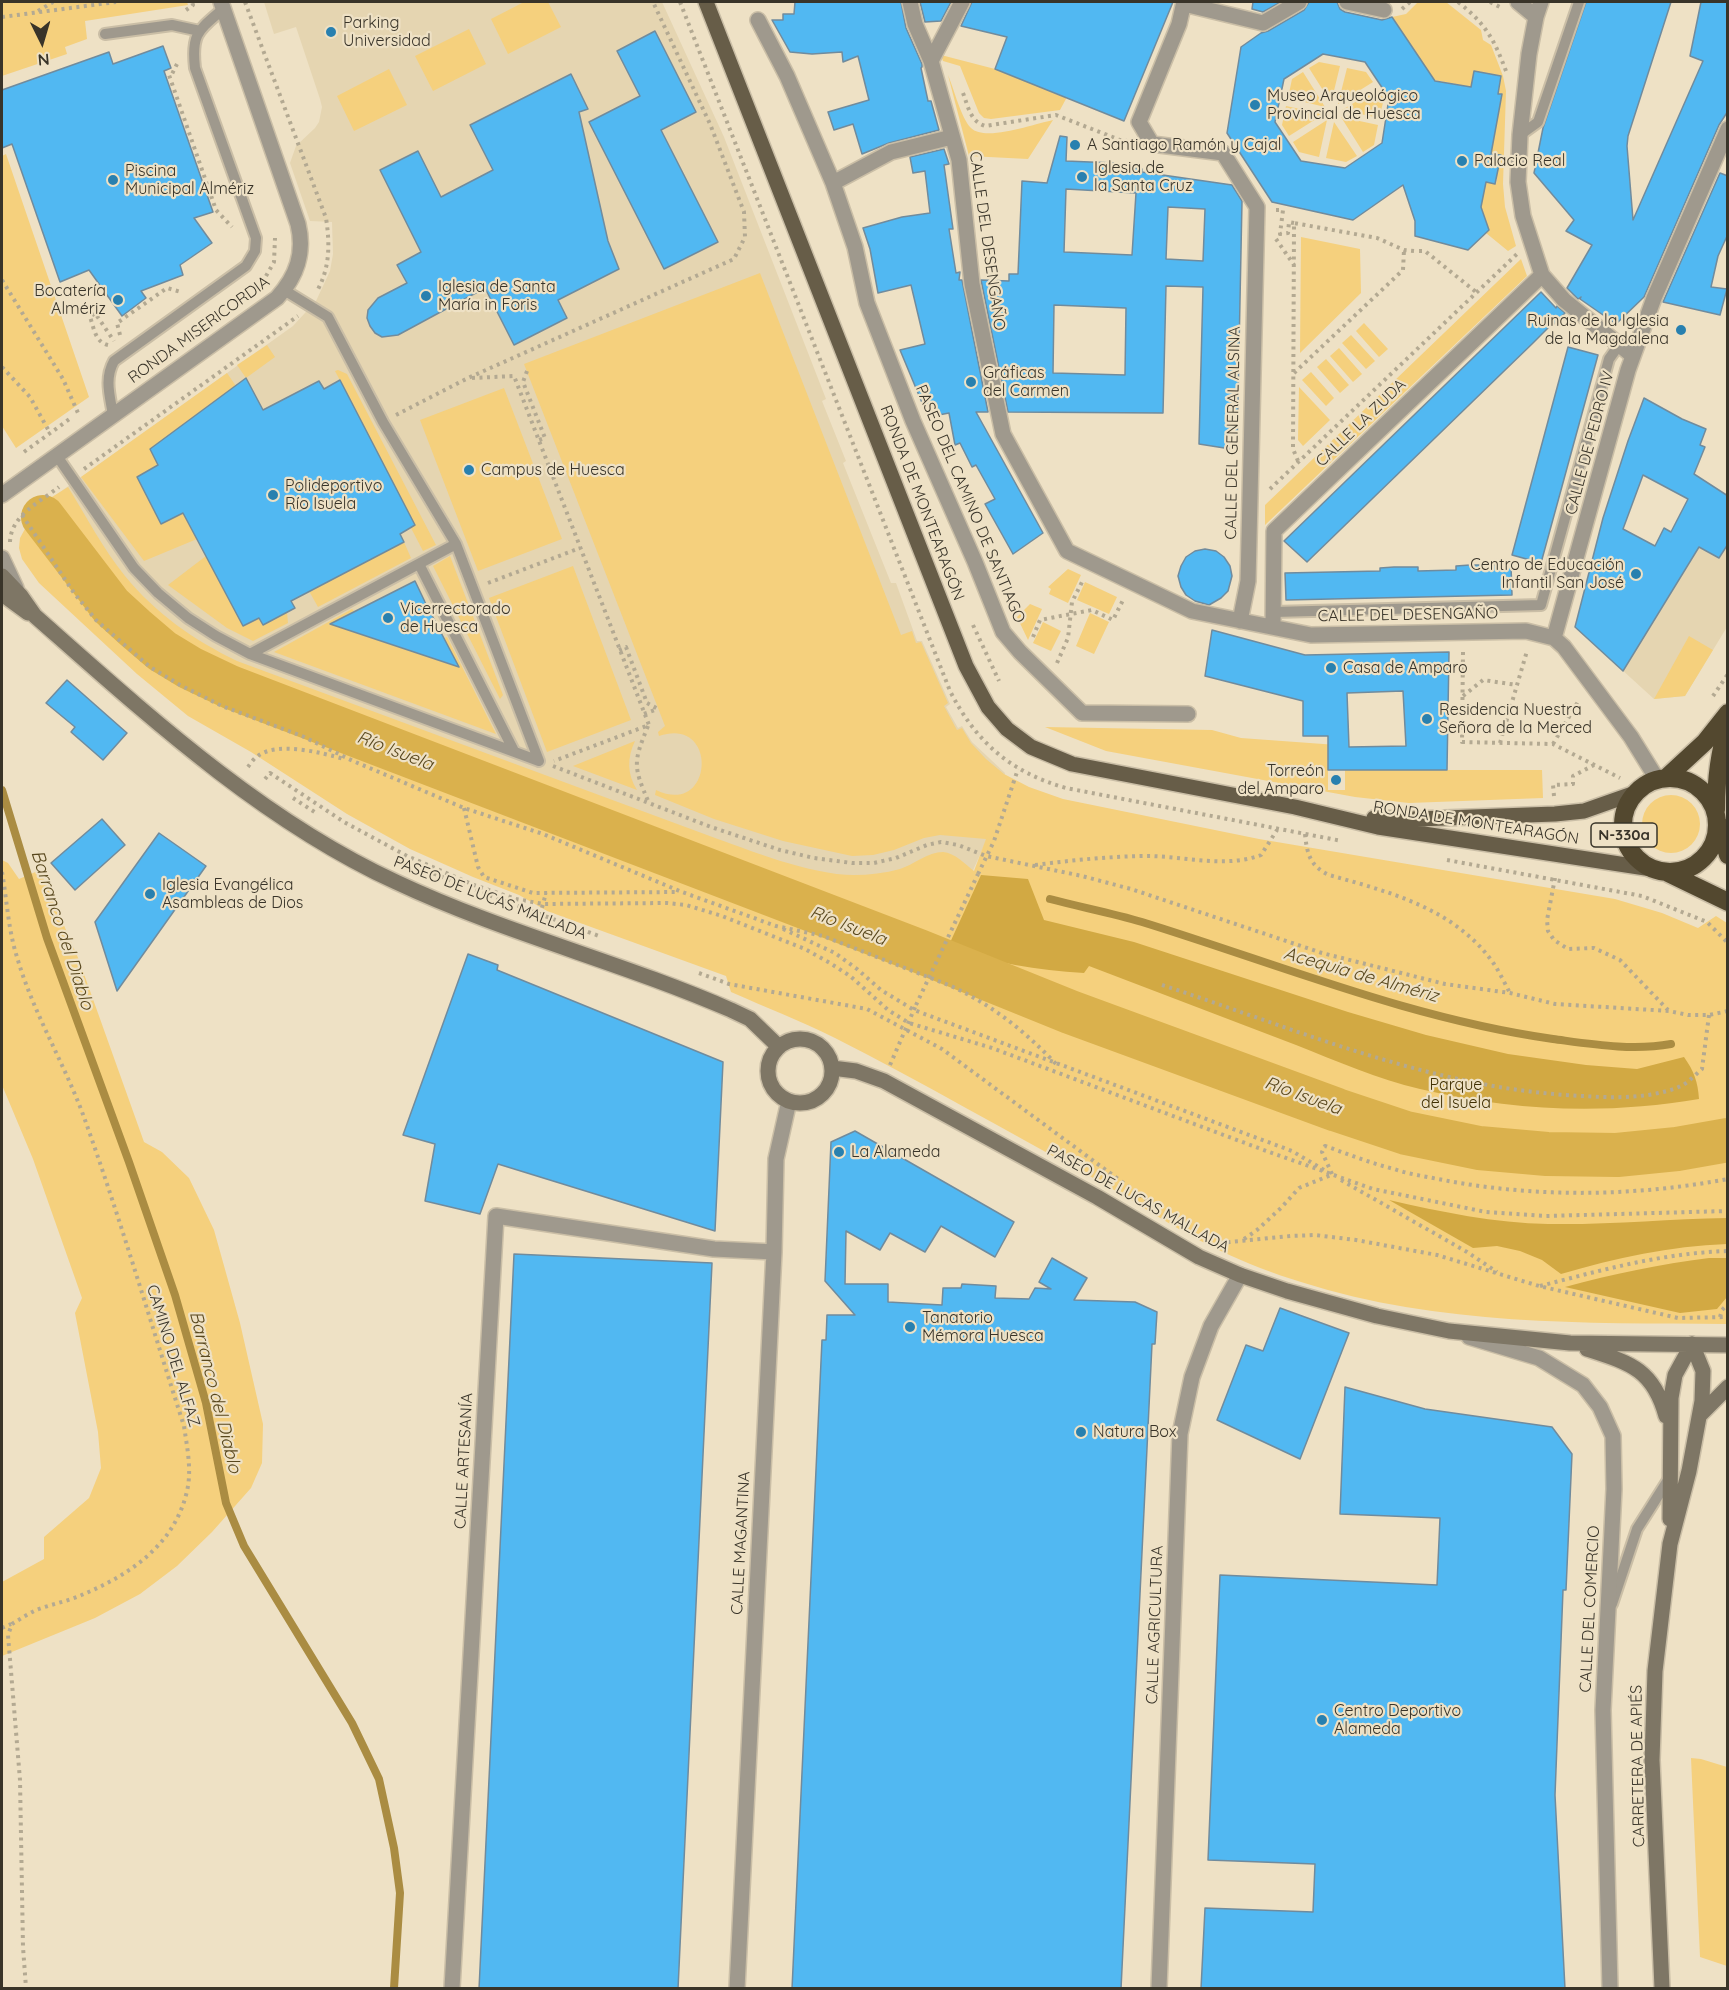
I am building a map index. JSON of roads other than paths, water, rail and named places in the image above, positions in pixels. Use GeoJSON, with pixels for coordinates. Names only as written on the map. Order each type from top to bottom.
{"type":"FeatureCollection","features":[{"type":"Feature","properties":{"kind":"highway"},"geometry":{"type":"LineString","coordinates":[[1662,779],[1705,742],[1728,713]]}},
{"type":"Feature","properties":{"kind":"highway"},"geometry":{"type":"LineString","coordinates":[[1660,871],[1681,871],[1694,866],[1704,858],[1714,842],[1717,816],[1716,778],[1728,725]]}},
{"type":"Feature","properties":{"kind":"highway"},"geometry":{"type":"LineString","coordinates":[[1635,793],[1645,785],[1662,779],[1679,778],[1702,789],[1710,799],[1717,816],[1728,855]]}},
{"type":"Feature","properties":{"kind":"highway","name":"N-330a"},"geometry":{"type":"LineString","coordinates":[[1635,793],[1627,806],[1623,820],[1624,836],[1629,849],[1639,861],[1728,902]]}},
{"type":"Feature","properties":{"kind":"main road","name":"RONDA DE MONTEARAGÓN"},"geometry":{"type":"LineString","coordinates":[[706,2],[966,666],[987,707],[1019,738],[1037,750],[1058,759],[1294,807],[1378,827],[1660,871]]}},
{"type":"Feature","properties":{"kind":"main road","name":"PASEO DE LUCAS MALLADA"},"geometry":{"type":"LineString","coordinates":[[2,576],[21,596],[35,616],[162,729],[287,821],[322,843],[395,882],[455,907],[731,1010],[750,1019],[779,1047]]}},
{"type":"Feature","properties":{"kind":"main road","name":"PASEO DE LUCAS MALLADA"},"geometry":{"type":"LineString","coordinates":[[2,594],[24,611],[35,616]]}},
{"type":"Feature","properties":{"kind":"main road","name":"RONDA DE MONTEARAGÓN"},"geometry":{"type":"LineString","coordinates":[[1294,807],[1380,818],[1538,815],[1584,811],[1635,793]]}},
{"type":"Feature","properties":{"kind":"main road"},"geometry":{"type":"LineString","coordinates":[[792,1040],[810,1041],[825,1052],[831,1068],[828,1086],[816,1099],[807,1102],[789,1101],[777,1094],[769,1081],[768,1066],[774,1052],[792,1040]]}},
{"type":"Feature","properties":{"kind":"main road","name":"PASEO DE LUCAS MALLADA"},"geometry":{"type":"LineString","coordinates":[[831,1068],[856,1071],[884,1081],[1097,1197],[1199,1257],[1240,1275],[1287,1291],[1377,1316],[1449,1331],[1570,1343],[1728,1345]]}},
{"type":"Feature","properties":{"kind":"main road"},"geometry":{"type":"LineString","coordinates":[[1570,1343],[1620,1359],[1640,1371],[1653,1383],[1670,1432]]}},
{"type":"Feature","properties":{"kind":"main road"},"geometry":{"type":"LineString","coordinates":[[1670,1544],[1689,1471],[1700,1414],[1703,1377],[1692,1344]]}},
{"type":"Feature","properties":{"kind":"main road"},"geometry":{"type":"LineString","coordinates":[[1670,1544],[1671,1398],[1675,1375],[1692,1344]]}},
{"type":"Feature","properties":{"kind":"main road"},"geometry":{"type":"LineString","coordinates":[[1700,1414],[1728,1387]]}},
{"type":"Feature","properties":{"kind":"main road","name":"CARRETERA DE APIÉS"},"geometry":{"type":"LineString","coordinates":[[1662,1989],[1652,1760],[1655,1671],[1670,1544]]}},
{"type":"Feature","properties":{"kind":"street","name":"CALLE DEL DESENGAÑO"},"geometry":{"type":"LineString","coordinates":[[910,2],[915,24],[931,61],[959,160],[972,284],[1004,434],[1067,551],[1192,611],[1240,621],[1274,620],[1311,635],[1526,631],[1554,638]]}},
{"type":"Feature","properties":{"kind":"street"},"geometry":{"type":"LineString","coordinates":[[931,61],[962,2]]}},
{"type":"Feature","properties":{"kind":"street"},"geometry":{"type":"LineString","coordinates":[[1184,3],[1263,23],[1299,2]]}},
{"type":"Feature","properties":{"kind":"street"},"geometry":{"type":"LineString","coordinates":[[1347,2],[1384,10]]}},
{"type":"Feature","properties":{"kind":"street"},"geometry":{"type":"LineString","coordinates":[[1518,2],[1536,17]]}},
{"type":"Feature","properties":{"kind":"street"},"geometry":{"type":"LineString","coordinates":[[1541,2],[1536,17],[1520,135],[1518,182],[1520,204],[1542,275],[1564,300],[1633,356]]}},
{"type":"Feature","properties":{"kind":"street","name":"CALLE DEL GENERAL ALSINA"},"geometry":{"type":"LineString","coordinates":[[1184,3],[1179,24],[1139,122],[1152,144],[1223,153],[1257,207],[1248,581],[1240,621]]}},
{"type":"Feature","properties":{"kind":"street","name":"RONDA MISERICORDIA"},"geometry":{"type":"LineString","coordinates":[[2,496],[277,298],[297,269],[302,251],[301,235],[222,5]]}},
{"type":"Feature","properties":{"kind":"street","name":"PASEO DEL CAMINO DE SANTIAGO"},"geometry":{"type":"LineString","coordinates":[[758,20],[787,76],[833,183],[855,247],[867,303],[913,421],[1003,632],[1082,713],[1188,714]]}},
{"type":"Feature","properties":{"kind":"street","name":"CALLE DE PEDRO IV"},"geometry":{"type":"LineString","coordinates":[[1554,638],[1633,356],[1654,298],[1728,129]]}},
{"type":"Feature","properties":{"kind":"street"},"geometry":{"type":"LineString","coordinates":[[833,183],[891,152],[952,137]]}},
{"type":"Feature","properties":{"kind":"street","name":"CALLE LA ZUDA"},"geometry":{"type":"LineString","coordinates":[[1274,620],[1274,531],[1542,275]]}},
{"type":"Feature","properties":{"kind":"street"},"geometry":{"type":"LineString","coordinates":[[6,552],[21,596]]}},
{"type":"Feature","properties":{"kind":"street"},"geometry":{"type":"LineString","coordinates":[[1554,638],[1564,647],[1662,779]]}},
{"type":"Feature","properties":{"kind":"street","name":"CALLE MAGANTINA"},"geometry":{"type":"LineString","coordinates":[[737,1989],[774,1252],[776,1159],[789,1101]]}},
{"type":"Feature","properties":{"kind":"street","name":"CALLE ARTESANÍA"},"geometry":{"type":"LineString","coordinates":[[452,1989],[496,1216],[714,1249],[774,1252]]}},
{"type":"Feature","properties":{"kind":"street","name":"CALLE AGRICULTURA"},"geometry":{"type":"LineString","coordinates":[[1159,1989],[1180,1434],[1191,1377],[1211,1326],[1240,1275]]}},
{"type":"Feature","properties":{"kind":"street","name":"CALLE DEL COMERCIO"},"geometry":{"type":"LineString","coordinates":[[1449,1331],[1539,1358],[1583,1385],[1600,1407],[1613,1436],[1614,1489],[1603,1710],[1610,1989]]}},
{"type":"Feature","properties":{"kind":"lane"},"geometry":{"type":"LineString","coordinates":[[1520,135],[1538,122],[1579,2]]}},
{"type":"Feature","properties":{"kind":"lane"},"geometry":{"type":"LineString","coordinates":[[113,415],[108,379],[114,361],[246,266],[255,251],[256,238],[195,68],[193,46],[195,38],[222,5]]}},
{"type":"Feature","properties":{"kind":"lane"},"geometry":{"type":"LineString","coordinates":[[105,34],[172,26],[200,31]]}},
{"type":"Feature","properties":{"kind":"lane"},"geometry":{"type":"LineString","coordinates":[[57,456],[134,568],[188,618],[216,636],[250,654],[540,761],[456,544],[382,422],[328,317],[284,290]]}},
{"type":"Feature","properties":{"kind":"lane"},"geometry":{"type":"LineString","coordinates":[[1274,620],[1541,605],[1609,359],[1618,345]]}},
{"type":"Feature","properties":{"kind":"lane"},"geometry":{"type":"LineString","coordinates":[[250,654],[456,544]]}},
{"type":"Feature","properties":{"kind":"lane"},"geometry":{"type":"LineString","coordinates":[[419,564],[514,751]]}},
{"type":"Feature","properties":{"kind":"lane"},"geometry":{"type":"LineString","coordinates":[[1606,1621],[1637,1529],[1671,1477]]}},
{"type":"Feature","properties":{"kind":"waterway","name":"Río Isuela"},"geometry":{"type":"LineString","coordinates":[[43,517],[111,606],[162,651],[190,668],[230,687],[919,951],[1070,1012],[1406,1133],[1479,1148],[1547,1154],[1617,1155],[1677,1149],[1728,1140]]}},
{"type":"Feature","properties":{"kind":"waterway","name":"Barranco del Diablo"},"geometry":{"type":"LineString","coordinates":[[2,790],[47,938],[175,1295],[206,1403],[226,1503],[244,1546],[352,1723],[379,1779],[394,1848],[400,1893],[394,1988]]}},
{"type":"Feature","properties":{"kind":"waterway","name":"Acequia de Almériz"},"geometry":{"type":"LineString","coordinates":[[1050,899],[1142,922],[1345,989],[1448,1018],[1500,1030],[1597,1045],[1641,1047],[1671,1044]]}},
{"type":"Feature","properties":{"kind":"place","name":"Parking Universidad"},"geometry":{"type":"Point","coordinates":[331,32]}},
{"type":"Feature","properties":{"kind":"place","name":"Museo Arqueológico Provincial de Huesca"},"geometry":{"type":"Point","coordinates":[1255,105]}},
{"type":"Feature","properties":{"kind":"place","name":"A Santiago Ramón y Cajal"},"geometry":{"type":"Point","coordinates":[1075,145]}},
{"type":"Feature","properties":{"kind":"place","name":"Palacio Real"},"geometry":{"type":"Point","coordinates":[1462,161]}},
{"type":"Feature","properties":{"kind":"place","name":"Iglesia de la Santa Cruz"},"geometry":{"type":"Point","coordinates":[1082,177]}},
{"type":"Feature","properties":{"kind":"place","name":"Piscina Municipal Almériz"},"geometry":{"type":"Point","coordinates":[113,180]}},
{"type":"Feature","properties":{"kind":"place","name":"Iglesia de Santa María in Foris"},"geometry":{"type":"Point","coordinates":[426,296]}},
{"type":"Feature","properties":{"kind":"place","name":"Bocatería Almériz"},"geometry":{"type":"Point","coordinates":[118,300]}},
{"type":"Feature","properties":{"kind":"place","name":"Ruinas de la Iglesia de la Magdalena"},"geometry":{"type":"Point","coordinates":[1681,330]}},
{"type":"Feature","properties":{"kind":"place","name":"Gráficas del Carmen"},"geometry":{"type":"Point","coordinates":[971,382]}},
{"type":"Feature","properties":{"kind":"place","name":"Campus de Huesca"},"geometry":{"type":"Point","coordinates":[469,470]}},
{"type":"Feature","properties":{"kind":"place","name":"Polideportivo Río Isuela"},"geometry":{"type":"Point","coordinates":[273,495]}},
{"type":"Feature","properties":{"kind":"place","name":"Centro de Educación Infantil San José"},"geometry":{"type":"Point","coordinates":[1636,574]}},
{"type":"Feature","properties":{"kind":"place","name":"Vicerrectorado de Huesca"},"geometry":{"type":"Point","coordinates":[388,618]}},
{"type":"Feature","properties":{"kind":"place","name":"Casa de Amparo"},"geometry":{"type":"Point","coordinates":[1331,668]}},
{"type":"Feature","properties":{"kind":"place","name":"Residencia Nuestra Señora de la Merced"},"geometry":{"type":"Point","coordinates":[1427,719]}},
{"type":"Feature","properties":{"kind":"place","name":"Torreón del Amparo"},"geometry":{"type":"Point","coordinates":[1336,780]}},
{"type":"Feature","properties":{"kind":"place","name":"Iglesia Evangélica Asambleas de Dios"},"geometry":{"type":"Point","coordinates":[150,894]}},
{"type":"Feature","properties":{"kind":"place","name":"La Alameda"},"geometry":{"type":"Point","coordinates":[839,1152]}},
{"type":"Feature","properties":{"kind":"place","name":"Tanatorio Mémora Huesca"},"geometry":{"type":"Point","coordinates":[910,1327]}},
{"type":"Feature","properties":{"kind":"place","name":"Natura Box"},"geometry":{"type":"Point","coordinates":[1081,1432]}},
{"type":"Feature","properties":{"kind":"place","name":"Centro Deportivo Alameda"},"geometry":{"type":"Point","coordinates":[1322,1720]}},
{"type":"Feature","properties":{"kind":"park label","name":"Parque del Isuela"},"geometry":{"type":"Point","coordinates":[1456,1094]}}]}
